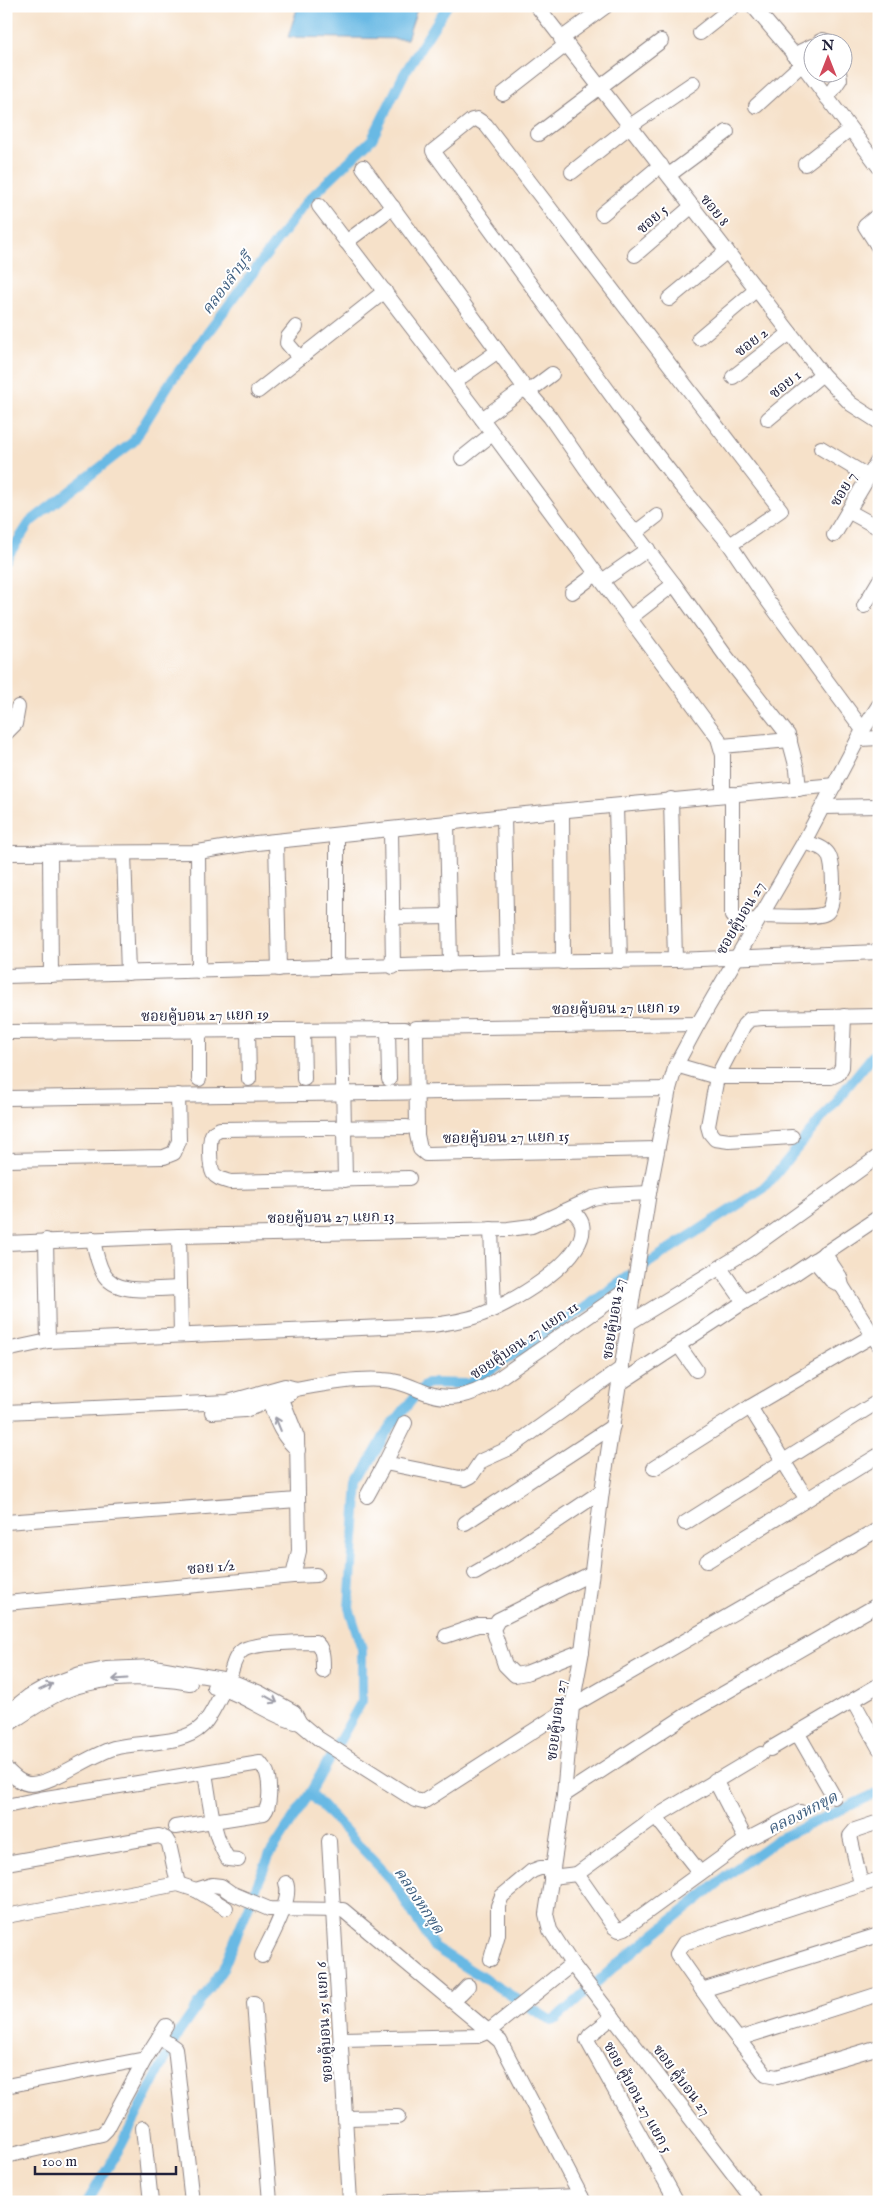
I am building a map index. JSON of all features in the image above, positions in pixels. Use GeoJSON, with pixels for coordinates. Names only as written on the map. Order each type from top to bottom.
{"type":"FeatureCollection","features":[{"type":"Feature","properties":{"kind":"street","name":"ซอย 8"},"geometry":{"type":"LineString","coordinates":[[537,6],[822,374],[851,404],[879,422]]}},
{"type":"Feature","properties":{"kind":"street"},"geometry":{"type":"LineString","coordinates":[[503,94],[606,6]]}},
{"type":"Feature","properties":{"kind":"street"},"geometry":{"type":"LineString","coordinates":[[700,34],[734,6]]}},
{"type":"Feature","properties":{"kind":"street"},"geometry":{"type":"LineString","coordinates":[[753,6],[798,60],[879,167]]}},
{"type":"Feature","properties":{"kind":"street"},"geometry":{"type":"LineString","coordinates":[[538,134],[661,41]]}},
{"type":"Feature","properties":{"kind":"street"},"geometry":{"type":"LineString","coordinates":[[756,106],[802,56]]}},
{"type":"Feature","properties":{"kind":"street"},"geometry":{"type":"LineString","coordinates":[[827,98],[838,82]]}},
{"type":"Feature","properties":{"kind":"street"},"geometry":{"type":"LineString","coordinates":[[572,172],[630,126],[693,83]]}},
{"type":"Feature","properties":{"kind":"street"},"geometry":{"type":"LineString","coordinates":[[730,545],[781,510],[486,125],[477,119],[472,120],[433,151],[628,418],[730,545],[862,735],[879,738]]}},
{"type":"Feature","properties":{"kind":"street"},"geometry":{"type":"LineString","coordinates":[[805,164],[850,128]]}},
{"type":"Feature","properties":{"kind":"street"},"geometry":{"type":"LineString","coordinates":[[602,214],[665,170],[726,132]]}},
{"type":"Feature","properties":{"kind":"street"},"geometry":{"type":"LineString","coordinates":[[363,168],[526,390],[550,417],[591,476],[648,549],[790,740],[797,769],[798,789]]}},
{"type":"Feature","properties":{"kind":"street"},"geometry":{"type":"LineString","coordinates":[[319,206],[482,419],[718,738],[722,746],[727,794],[732,916],[739,921],[759,918],[816,916],[826,913],[832,907],[830,857],[822,848],[804,842]]}},
{"type":"Feature","properties":{"kind":"street"},"geometry":{"type":"LineString","coordinates":[[346,242],[393,207]]}},
{"type":"Feature","properties":{"kind":"street","name":"ซอย 5"},"geometry":{"type":"LineString","coordinates":[[634,256],[691,207]]}},
{"type":"Feature","properties":{"kind":"street"},"geometry":{"type":"LineString","coordinates":[[879,214],[865,226],[879,248]]}},
{"type":"Feature","properties":{"kind":"street"},"geometry":{"type":"LineString","coordinates":[[669,299],[727,251]]}},
{"type":"Feature","properties":{"kind":"street"},"geometry":{"type":"LineString","coordinates":[[699,338],[757,289]]}},
{"type":"Feature","properties":{"kind":"street"},"geometry":{"type":"LineString","coordinates":[[258,391],[385,291]]}},
{"type":"Feature","properties":{"kind":"street"},"geometry":{"type":"LineString","coordinates":[[296,327],[288,336],[288,343],[300,358]]}},
{"type":"Feature","properties":{"kind":"street","name":"ซอย 2"},"geometry":{"type":"LineString","coordinates":[[733,377],[790,333]]}},
{"type":"Feature","properties":{"kind":"street"},"geometry":{"type":"LineString","coordinates":[[454,382],[498,351]]}},
{"type":"Feature","properties":{"kind":"street"},"geometry":{"type":"LineString","coordinates":[[482,419],[552,374]]}},
{"type":"Feature","properties":{"kind":"street","name":"ซอย 1"},"geometry":{"type":"LineString","coordinates":[[768,419],[822,374]]}},
{"type":"Feature","properties":{"kind":"street"},"geometry":{"type":"LineString","coordinates":[[462,458],[492,434]]}},
{"type":"Feature","properties":{"kind":"street"},"geometry":{"type":"LineString","coordinates":[[821,448],[869,477]]}},
{"type":"Feature","properties":{"kind":"street","name":"ซอย 7"},"geometry":{"type":"LineString","coordinates":[[834,535],[879,459]]}},
{"type":"Feature","properties":{"kind":"street"},"geometry":{"type":"LineString","coordinates":[[848,511],[879,528]]}},
{"type":"Feature","properties":{"kind":"street"},"geometry":{"type":"LineString","coordinates":[[635,533],[657,516]]}},
{"type":"Feature","properties":{"kind":"street"},"geometry":{"type":"LineString","coordinates":[[572,592],[648,549]]}},
{"type":"Feature","properties":{"kind":"street"},"geometry":{"type":"LineString","coordinates":[[864,606],[879,581]]}},
{"type":"Feature","properties":{"kind":"street"},"geometry":{"type":"LineString","coordinates":[[630,618],[674,584]]}},
{"type":"Feature","properties":{"kind":"street","name":"ซอยคู้บอน 27"},"geometry":{"type":"LineString","coordinates":[[583,1978],[550,1930],[546,1914],[564,1795],[572,1706],[582,1651],[590,1574],[602,1491],[649,1193],[669,1089],[676,1065],[698,1024],[824,807],[879,706]]}},
{"type":"Feature","properties":{"kind":"street"},"geometry":{"type":"LineString","coordinates":[[6,733],[15,724],[18,707]]}},
{"type":"Feature","properties":{"kind":"street"},"geometry":{"type":"LineString","coordinates":[[722,746],[790,740]]}},
{"type":"Feature","properties":{"kind":"street"},"geometry":{"type":"LineString","coordinates":[[6,853],[198,852],[276,841],[391,830],[504,816],[835,785]]}},
{"type":"Feature","properties":{"kind":"street"},"geometry":{"type":"LineString","coordinates":[[671,799],[675,960]]}},
{"type":"Feature","properties":{"kind":"street"},"geometry":{"type":"LineString","coordinates":[[616,806],[620,961]]}},
{"type":"Feature","properties":{"kind":"street"},"geometry":{"type":"LineString","coordinates":[[824,807],[879,806]]}},
{"type":"Feature","properties":{"kind":"street"},"geometry":{"type":"LineString","coordinates":[[562,810],[563,962]]}},
{"type":"Feature","properties":{"kind":"street"},"geometry":{"type":"LineString","coordinates":[[504,816],[507,962]]}},
{"type":"Feature","properties":{"kind":"street"},"geometry":{"type":"LineString","coordinates":[[448,823],[450,964]]}},
{"type":"Feature","properties":{"kind":"street"},"geometry":{"type":"LineString","coordinates":[[391,830],[393,967]]}},
{"type":"Feature","properties":{"kind":"street"},"geometry":{"type":"LineString","coordinates":[[337,835],[337,967]]}},
{"type":"Feature","properties":{"kind":"street"},"geometry":{"type":"LineString","coordinates":[[276,841],[279,969]]}},
{"type":"Feature","properties":{"kind":"street"},"geometry":{"type":"LineString","coordinates":[[198,852],[199,971]]}},
{"type":"Feature","properties":{"kind":"street"},"geometry":{"type":"LineString","coordinates":[[50,853],[51,975]]}},
{"type":"Feature","properties":{"kind":"street"},"geometry":{"type":"LineString","coordinates":[[124,853],[128,973]]}},
{"type":"Feature","properties":{"kind":"street"},"geometry":{"type":"LineString","coordinates":[[392,917],[448,916]]}},
{"type":"Feature","properties":{"kind":"street"},"geometry":{"type":"LineString","coordinates":[[6,976],[393,967],[507,962],[675,960],[737,956],[879,952]]}},
{"type":"Feature","properties":{"kind":"street"},"geometry":{"type":"LineString","coordinates":[[676,1065],[717,1076],[820,1078],[838,1074],[842,1067],[844,1016]]}},
{"type":"Feature","properties":{"kind":"street"},"geometry":{"type":"LineString","coordinates":[[792,1137],[729,1141],[715,1139],[710,1133],[708,1126],[717,1076],[744,1025],[750,1020],[879,1016]]}},
{"type":"Feature","properties":{"kind":"street","name":"ซอยคู้บอน 27 แยก 19"},"geometry":{"type":"LineString","coordinates":[[6,1032],[342,1030],[698,1024]]}},
{"type":"Feature","properties":{"kind":"street"},"geometry":{"type":"LineString","coordinates":[[388,1028],[389,1079]]}},
{"type":"Feature","properties":{"kind":"street","name":"ซอยคู้บอน 27 แยก 15"},"geometry":{"type":"LineString","coordinates":[[410,1028],[417,1092],[418,1144],[426,1154],[657,1150]]}},
{"type":"Feature","properties":{"kind":"street"},"geometry":{"type":"LineString","coordinates":[[248,1030],[249,1079]]}},
{"type":"Feature","properties":{"kind":"street"},"geometry":{"type":"LineString","coordinates":[[303,1030],[304,1079]]}},
{"type":"Feature","properties":{"kind":"street"},"geometry":{"type":"LineString","coordinates":[[342,1030],[345,1180]]}},
{"type":"Feature","properties":{"kind":"street"},"geometry":{"type":"LineString","coordinates":[[198,1031],[199,1079]]}},
{"type":"Feature","properties":{"kind":"street"},"geometry":{"type":"LineString","coordinates":[[6,1098],[669,1089]]}},
{"type":"Feature","properties":{"kind":"street"},"geometry":{"type":"LineString","coordinates":[[6,1160],[164,1157],[174,1153],[179,1141],[178,1095]]}},
{"type":"Feature","properties":{"kind":"street"},"geometry":{"type":"LineString","coordinates":[[408,1127],[220,1129],[213,1132],[210,1138],[210,1160],[213,1172],[220,1179],[230,1182],[409,1178]]}},
{"type":"Feature","properties":{"kind":"street"},"geometry":{"type":"LineString","coordinates":[[629,1323],[747,1251],[879,1156]]}},
{"type":"Feature","properties":{"kind":"street","name":"ซอยคู้บอน 27 แยก 13"},"geometry":{"type":"LineString","coordinates":[[6,1243],[46,1240],[490,1229],[532,1226],[593,1198],[609,1195],[649,1193]]}},
{"type":"Feature","properties":{"kind":"street"},"geometry":{"type":"LineString","coordinates":[[6,1350],[48,1341],[432,1325],[455,1322],[494,1309],[516,1297],[554,1271],[573,1253],[580,1239],[582,1225],[579,1217],[571,1209]]}},
{"type":"Feature","properties":{"kind":"street"},"geometry":{"type":"LineString","coordinates":[[619,1384],[879,1217]]}},
{"type":"Feature","properties":{"kind":"street"},"geometry":{"type":"LineString","coordinates":[[490,1229],[494,1309]]}},
{"type":"Feature","properties":{"kind":"street"},"geometry":{"type":"LineString","coordinates":[[179,1236],[181,1334]]}},
{"type":"Feature","properties":{"kind":"street"},"geometry":{"type":"LineString","coordinates":[[93,1239],[98,1262],[104,1274],[113,1284],[124,1288],[180,1288]]}},
{"type":"Feature","properties":{"kind":"street"},"geometry":{"type":"LineString","coordinates":[[46,1240],[48,1341]]}},
{"type":"Feature","properties":{"kind":"street"},"geometry":{"type":"LineString","coordinates":[[654,1468],[750,1407],[877,1337],[842,1286],[831,1280],[819,1257]]}},
{"type":"Feature","properties":{"kind":"street"},"geometry":{"type":"LineString","coordinates":[[720,1268],[744,1302]]}},
{"type":"Feature","properties":{"kind":"street","name":"ซอยคู้บอน 27 แยก 11"},"geometry":{"type":"LineString","coordinates":[[274,1395],[289,1396],[300,1388],[384,1380],[405,1384],[430,1394],[454,1397],[470,1395],[481,1390],[635,1284]]}},
{"type":"Feature","properties":{"kind":"street"},"geometry":{"type":"LineString","coordinates":[[680,1346],[696,1370]]}},
{"type":"Feature","properties":{"kind":"street"},"geometry":{"type":"LineString","coordinates":[[385,1462],[465,1479],[471,1476],[481,1462],[510,1448],[622,1368]]}},
{"type":"Feature","properties":{"kind":"street"},"geometry":{"type":"LineString","coordinates":[[6,1412],[213,1403],[274,1395]]}},
{"type":"Feature","properties":{"kind":"street"},"geometry":{"type":"LineString","coordinates":[[6,1421],[245,1410],[274,1395]]}},
{"type":"Feature","properties":{"kind":"street"},"geometry":{"type":"LineString","coordinates":[[274,1395],[297,1437],[299,1551],[292,1576]]}},
{"type":"Feature","properties":{"kind":"street"},"geometry":{"type":"LineString","coordinates":[[686,1523],[879,1401]]}},
{"type":"Feature","properties":{"kind":"street"},"geometry":{"type":"LineString","coordinates":[[750,1407],[806,1498]]}},
{"type":"Feature","properties":{"kind":"street"},"geometry":{"type":"LineString","coordinates":[[367,1496],[405,1423]]}},
{"type":"Feature","properties":{"kind":"street"},"geometry":{"type":"LineString","coordinates":[[465,1523],[613,1426]]}},
{"type":"Feature","properties":{"kind":"street"},"geometry":{"type":"LineString","coordinates":[[707,1561],[806,1498],[879,1455]]}},
{"type":"Feature","properties":{"kind":"street"},"geometry":{"type":"LineString","coordinates":[[475,1573],[508,1554],[602,1491]]}},
{"type":"Feature","properties":{"kind":"street"},"geometry":{"type":"LineString","coordinates":[[6,1522],[297,1500]]}},
{"type":"Feature","properties":{"kind":"street"},"geometry":{"type":"LineString","coordinates":[[6,1714],[29,1696],[75,1682],[112,1679],[146,1673],[226,1684],[260,1694],[294,1712],[300,1723],[337,1751],[415,1800],[423,1802],[572,1706],[879,1529]]}},
{"type":"Feature","properties":{"kind":"street"},"geometry":{"type":"LineString","coordinates":[[582,1651],[515,1675],[505,1665],[494,1635],[494,1625],[498,1620],[590,1574]]}},
{"type":"Feature","properties":{"kind":"street","name":"ซอย 1/2"},"geometry":{"type":"LineString","coordinates":[[6,1603],[292,1576],[316,1576]]}},
{"type":"Feature","properties":{"kind":"street"},"geometry":{"type":"LineString","coordinates":[[564,1795],[688,1714],[879,1604]]}},
{"type":"Feature","properties":{"kind":"street"},"geometry":{"type":"LineString","coordinates":[[446,1636],[478,1625],[488,1623],[494,1625]]}},
{"type":"Feature","properties":{"kind":"street"},"geometry":{"type":"LineString","coordinates":[[6,1769],[23,1783],[38,1784],[50,1780],[92,1756],[115,1748],[181,1738],[202,1727],[226,1684],[237,1656],[244,1650],[254,1646],[315,1642],[320,1645],[322,1651],[324,1671]]}},
{"type":"Feature","properties":{"kind":"street"},"geometry":{"type":"LineString","coordinates":[[6,1726],[75,1682]]}},
{"type":"Feature","properties":{"kind":"street"},"geometry":{"type":"LineString","coordinates":[[491,1958],[498,1934],[498,1906],[502,1896],[532,1871],[540,1868],[552,1873],[577,1874],[656,1817],[715,1780],[798,1734],[879,1685]]}},
{"type":"Feature","properties":{"kind":"street"},"geometry":{"type":"LineString","coordinates":[[853,1700],[879,1748]]}},
{"type":"Feature","properties":{"kind":"street"},"geometry":{"type":"LineString","coordinates":[[798,1734],[834,1797]]}},
{"type":"Feature","properties":{"kind":"street"},"geometry":{"type":"LineString","coordinates":[[6,1806],[260,1763],[267,1772],[269,1802],[268,1808],[264,1813],[175,1827]]}},
{"type":"Feature","properties":{"kind":"street"},"geometry":{"type":"LineString","coordinates":[[206,1773],[214,1820],[222,1849],[228,1859],[238,1860]]}},
{"type":"Feature","properties":{"kind":"street"},"geometry":{"type":"LineString","coordinates":[[715,1780],[746,1840]]}},
{"type":"Feature","properties":{"kind":"street"},"geometry":{"type":"LineString","coordinates":[[577,1874],[614,1927],[619,1930],[625,1928],[746,1840],[800,1812]]}},
{"type":"Feature","properties":{"kind":"street"},"geometry":{"type":"LineString","coordinates":[[656,1817],[700,1873]]}},
{"type":"Feature","properties":{"kind":"street"},"geometry":{"type":"LineString","coordinates":[[861,1884],[850,1836],[855,1830],[879,1822]]}},
{"type":"Feature","properties":{"kind":"street"},"geometry":{"type":"LineString","coordinates":[[6,1863],[158,1836],[166,1839],[169,1844],[178,1884]]}},
{"type":"Feature","properties":{"kind":"street","name":"ซอยคู้บอน 25 แยก 6"},"geometry":{"type":"LineString","coordinates":[[329,1841],[335,1909],[350,2202]]}},
{"type":"Feature","properties":{"kind":"street"},"geometry":{"type":"LineString","coordinates":[[879,1879],[684,1943],[677,1954],[724,2021],[766,2075],[777,2077],[879,2047]]}},
{"type":"Feature","properties":{"kind":"street"},"geometry":{"type":"LineString","coordinates":[[262,1956],[276,1906],[288,1888],[286,1883]]}},
{"type":"Feature","properties":{"kind":"street"},"geometry":{"type":"LineString","coordinates":[[6,1916],[178,1884],[196,1890],[226,1908]]}},
{"type":"Feature","properties":{"kind":"street"},"geometry":{"type":"LineString","coordinates":[[196,1890],[212,1885],[229,1888],[276,1906],[343,1910],[500,2040],[583,2199],[391,2202]]}},
{"type":"Feature","properties":{"kind":"street"},"geometry":{"type":"LineString","coordinates":[[702,1990],[879,1935]]}},
{"type":"Feature","properties":{"kind":"street"},"geometry":{"type":"LineString","coordinates":[[342,2039],[476,2036],[489,2031],[572,1964]]}},
{"type":"Feature","properties":{"kind":"street","name":"ซอย คู้บอน 27"},"geometry":{"type":"LineString","coordinates":[[583,1978],[755,2202]]}},
{"type":"Feature","properties":{"kind":"street"},"geometry":{"type":"LineString","coordinates":[[454,2000],[468,1986]]}},
{"type":"Feature","properties":{"kind":"street"},"geometry":{"type":"LineString","coordinates":[[738,2039],[879,1994]]}},
{"type":"Feature","properties":{"kind":"street"},"geometry":{"type":"LineString","coordinates":[[254,2003],[270,2202]]}},
{"type":"Feature","properties":{"kind":"street","name":"ซอย คู้บอน 27 แยก 5"},"geometry":{"type":"LineString","coordinates":[[613,2017],[590,2035],[587,2040],[677,2202]]}},
{"type":"Feature","properties":{"kind":"street"},"geometry":{"type":"LineString","coordinates":[[6,2156],[102,2134],[107,2129],[145,2059],[166,2038],[192,2202]]}},
{"type":"Feature","properties":{"kind":"street"},"geometry":{"type":"LineString","coordinates":[[6,2086],[145,2059]]}},
{"type":"Feature","properties":{"kind":"street"},"geometry":{"type":"LineString","coordinates":[[345,2118],[398,2117]]}},
{"type":"Feature","properties":{"kind":"street"},"geometry":{"type":"LineString","coordinates":[[143,2128],[151,2202]]}},
{"type":"Feature","properties":{"kind":"water"},"geometry":{"type":"Polygon","coordinates":[[[298,6],[418,6],[407,39],[288,37],[298,6]]]}},
{"type":"Feature","properties":{"kind":"waterway","name":"คลองลำบุรี"},"geometry":{"type":"LineString","coordinates":[[6,559],[30,522],[133,442],[169,384],[307,201],[372,139],[404,74],[447,6]]}},
{"type":"Feature","properties":{"kind":"waterway"},"geometry":{"type":"LineString","coordinates":[[645,1265],[761,1190],[879,1048]]}},
{"type":"Feature","properties":{"kind":"waterway"},"geometry":{"type":"LineString","coordinates":[[310,1793],[362,1701],[362,1649],[349,1608],[358,1483],[386,1433],[427,1383],[469,1384],[583,1309],[629,1276]]}},
{"type":"Feature","properties":{"kind":"waterway","name":"คลองหกขุด"},"geometry":{"type":"LineString","coordinates":[[87,2202],[121,2146],[178,2034],[223,1969],[269,1856],[310,1793],[392,1880],[434,1947],[550,2020],[556,2019],[614,1967],[733,1871],[778,1839],[879,1792]]}}]}
